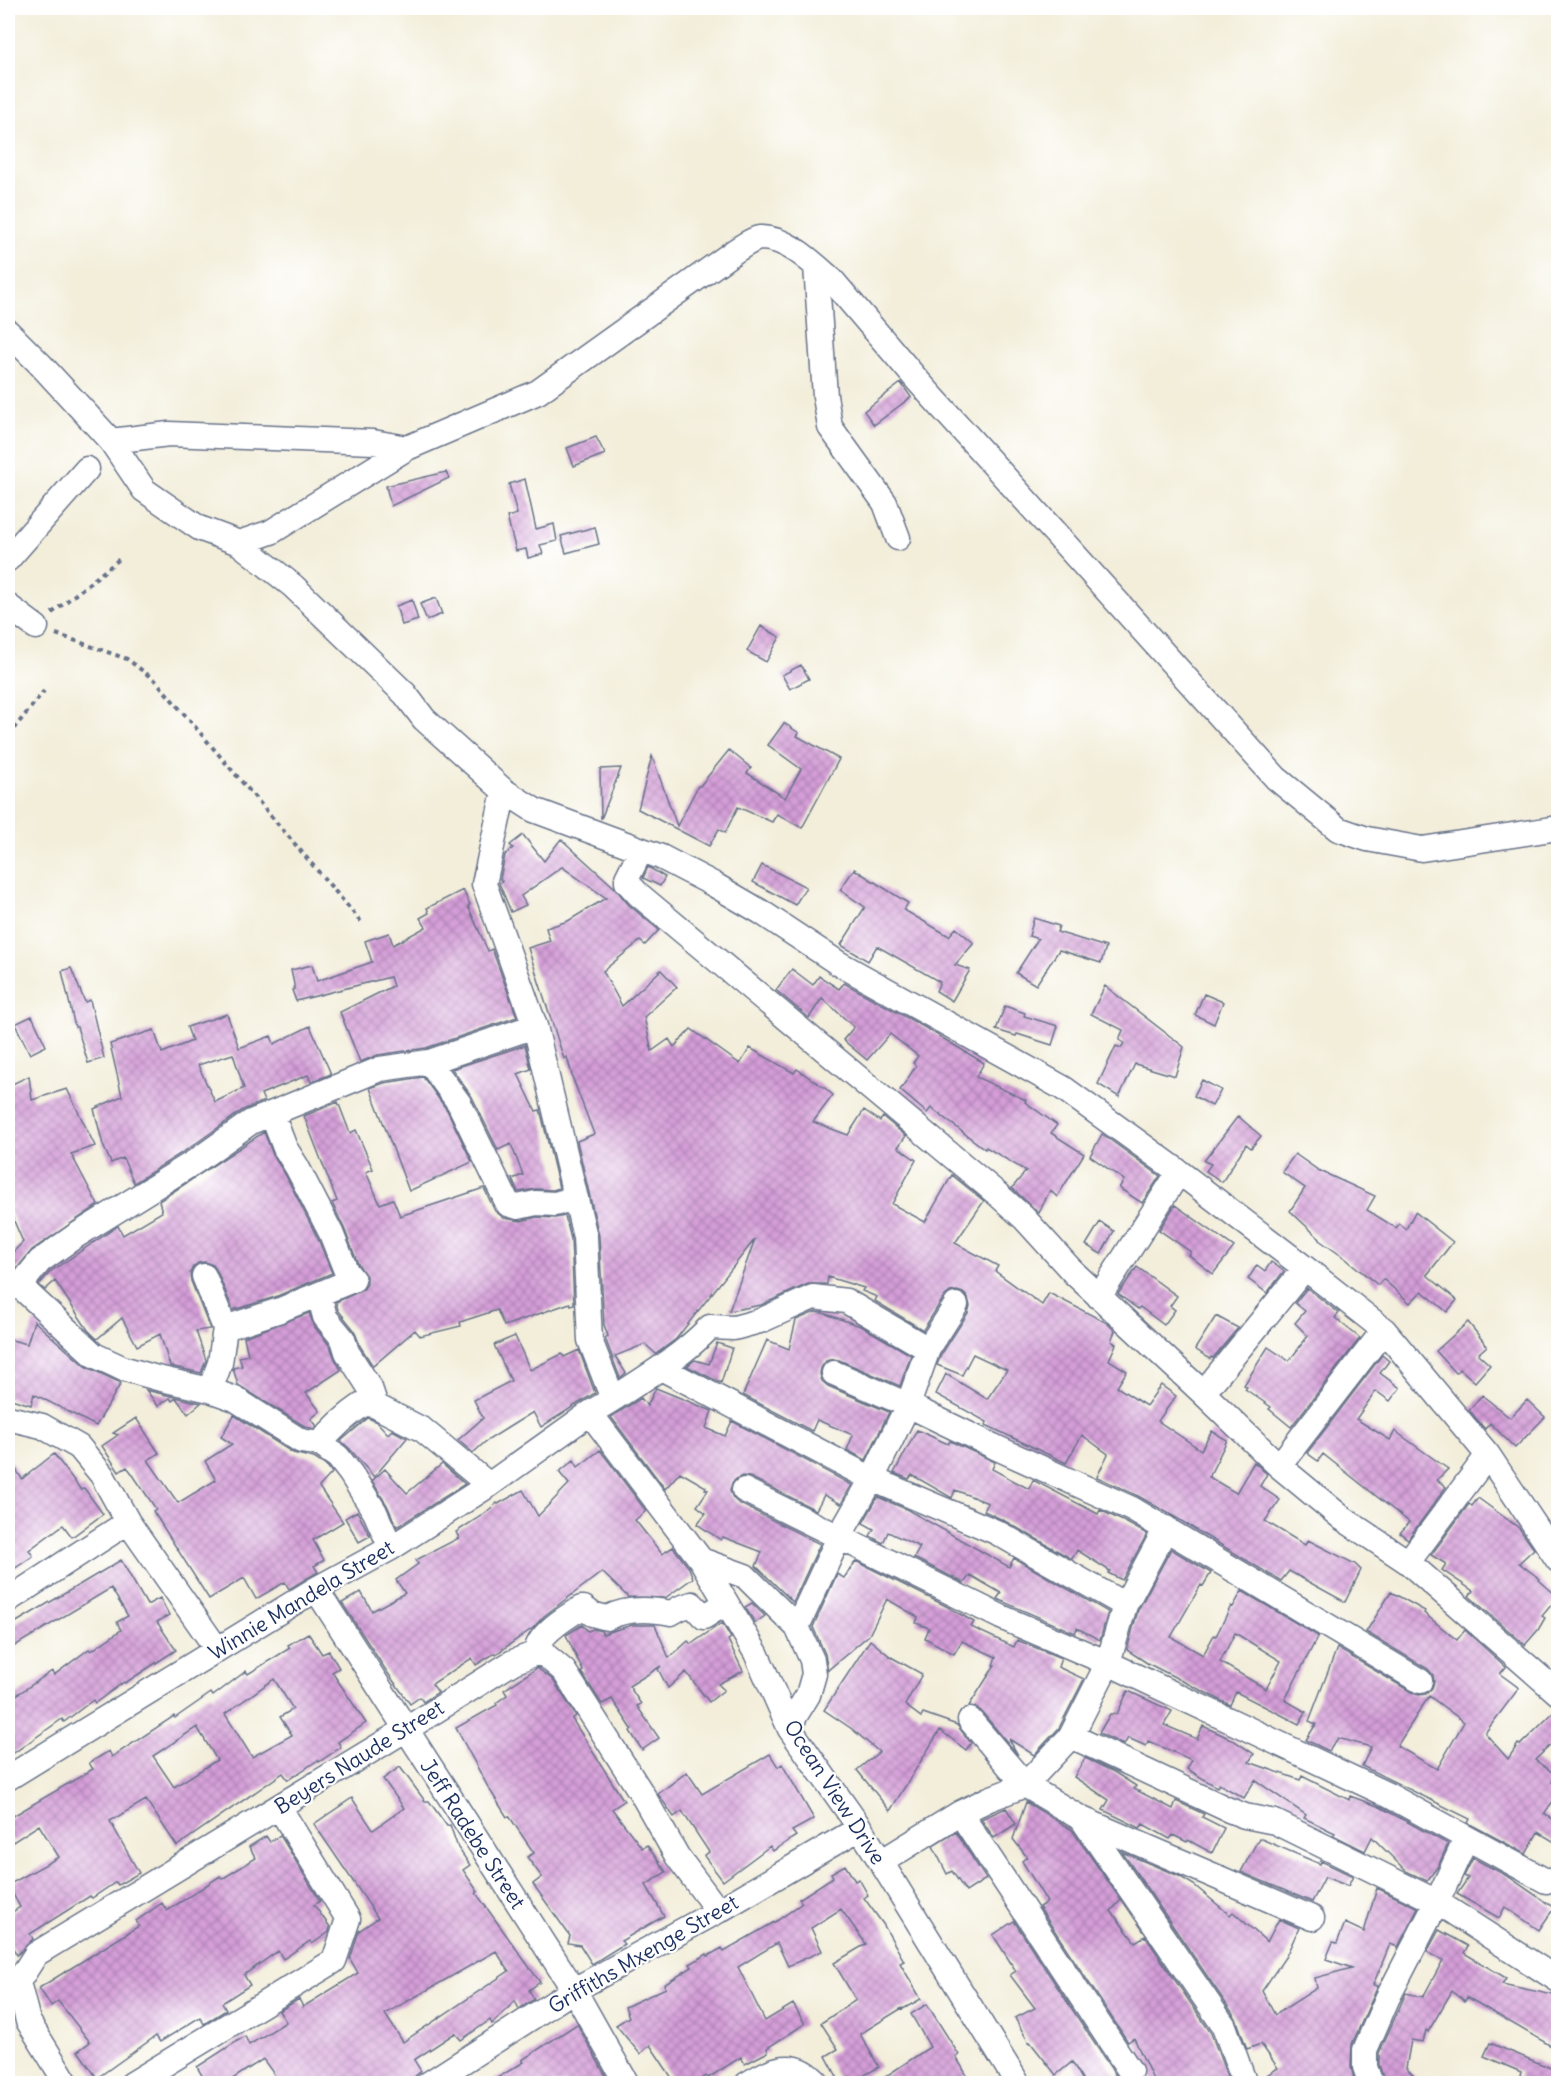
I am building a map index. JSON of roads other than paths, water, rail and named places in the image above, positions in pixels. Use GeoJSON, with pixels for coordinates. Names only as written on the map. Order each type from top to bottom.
{"type":"FeatureCollection","features":[{"type":"Feature","properties":{"kind":"street"},"geometry":{"type":"LineString","coordinates":[[239,543],[271,532],[407,448],[538,392],[735,251],[759,238],[783,243],[832,280],[918,381],[1276,778],[1338,829],[1367,839],[1422,849],[1558,828]]}},
{"type":"Feature","properties":{"kind":"street"},"geometry":{"type":"LineString","coordinates":[[816,266],[825,396],[830,427],[885,503],[898,538]]}},
{"type":"Feature","properties":{"kind":"street"},"geometry":{"type":"LineString","coordinates":[[8,332],[111,441],[144,490],[199,528],[239,543],[293,586],[405,694],[424,719],[504,791],[534,810],[661,857],[713,884],[761,912],[848,969],[1063,1088],[1179,1172],[1384,1330],[1488,1455],[1558,1560]]}},
{"type":"Feature","properties":{"kind":"street"},"geometry":{"type":"LineString","coordinates":[[111,441],[169,434],[373,442],[407,448]]}},
{"type":"Feature","properties":{"kind":"street"},"geometry":{"type":"LineString","coordinates":[[8,560],[87,470]]}},
{"type":"Feature","properties":{"kind":"street"},"geometry":{"type":"LineString","coordinates":[[8,606],[36,627]]}},
{"type":"Feature","properties":{"kind":"street"},"geometry":{"type":"LineString","coordinates":[[504,791],[484,884],[536,1026],[585,1237],[590,1340],[613,1399]]}},
{"type":"Feature","properties":{"kind":"street"},"geometry":{"type":"LineString","coordinates":[[641,850],[627,878],[627,882],[638,894],[995,1191],[1099,1297],[1279,1466],[1341,1518],[1408,1563],[1558,1693]]}},
{"type":"Feature","properties":{"kind":"street"},"geometry":{"type":"LineString","coordinates":[[391,1548],[375,1512],[351,1474],[338,1457],[320,1443],[301,1441],[235,1399],[210,1390],[122,1368],[94,1355],[15,1286],[27,1277],[40,1261],[196,1161],[251,1122],[380,1069],[429,1062],[536,1026]]}},
{"type":"Feature","properties":{"kind":"street"},"geometry":{"type":"LineString","coordinates":[[429,1062],[459,1103],[508,1204],[518,1207],[536,1203],[555,1204],[576,1198]]}},
{"type":"Feature","properties":{"kind":"street"},"geometry":{"type":"LineString","coordinates":[[225,1328],[280,1310],[353,1280],[346,1271],[331,1233],[285,1148],[272,1114]]}},
{"type":"Feature","properties":{"kind":"street"},"geometry":{"type":"LineString","coordinates":[[1099,1297],[1179,1172]]}},
{"type":"Feature","properties":{"kind":"street"},"geometry":{"type":"LineString","coordinates":[[1203,1393],[1305,1268]]}},
{"type":"Feature","properties":{"kind":"street"},"geometry":{"type":"LineString","coordinates":[[204,1276],[225,1328],[220,1364],[210,1390]]}},
{"type":"Feature","properties":{"kind":"street"},"geometry":{"type":"LineString","coordinates":[[320,1294],[325,1317],[343,1339],[347,1352],[370,1388],[376,1406]]}},
{"type":"Feature","properties":{"kind":"street","name":"Winnie Mandela Street"},"geometry":{"type":"LineString","coordinates":[[8,1779],[316,1589],[391,1548],[489,1485],[590,1413],[661,1368],[696,1342],[710,1327],[734,1328],[759,1321],[813,1297],[846,1301],[928,1349]]}},
{"type":"Feature","properties":{"kind":"street"},"geometry":{"type":"LineString","coordinates":[[797,1627],[840,1535],[872,1479],[908,1405],[928,1349],[956,1305]]}},
{"type":"Feature","properties":{"kind":"street"},"geometry":{"type":"LineString","coordinates":[[1279,1466],[1384,1330]]}},
{"type":"Feature","properties":{"kind":"street"},"geometry":{"type":"LineString","coordinates":[[661,1368],[872,1479],[996,1532],[1125,1605]]}},
{"type":"Feature","properties":{"kind":"street"},"geometry":{"type":"LineString","coordinates":[[834,1373],[1132,1509],[1420,1681]]}},
{"type":"Feature","properties":{"kind":"street"},"geometry":{"type":"LineString","coordinates":[[320,1443],[331,1429],[365,1403],[376,1406],[423,1430],[489,1485]]}},
{"type":"Feature","properties":{"kind":"street","name":"Ocean View Drive"},"geometry":{"type":"LineString","coordinates":[[590,1413],[701,1560],[756,1653],[790,1729],[860,1828],[1018,2084]]}},
{"type":"Feature","properties":{"kind":"street"},"geometry":{"type":"LineString","coordinates":[[8,1418],[42,1426],[79,1447],[102,1475],[128,1522],[217,1649]]}},
{"type":"Feature","properties":{"kind":"street"},"geometry":{"type":"LineString","coordinates":[[1408,1563],[1488,1455]]}},
{"type":"Feature","properties":{"kind":"street"},"geometry":{"type":"LineString","coordinates":[[744,1490],[840,1535],[1001,1617],[1108,1663],[1388,1795],[1546,1881]]}},
{"type":"Feature","properties":{"kind":"street"},"geometry":{"type":"LineString","coordinates":[[8,1600],[128,1522]]}},
{"type":"Feature","properties":{"kind":"street"},"geometry":{"type":"LineString","coordinates":[[881,1862],[960,1813],[1025,1785],[1071,1736],[1108,1663],[1125,1605],[1166,1528]]}},
{"type":"Feature","properties":{"kind":"street"},"geometry":{"type":"LineString","coordinates":[[701,1560],[744,1576],[797,1627],[812,1660],[814,1674],[808,1695],[790,1729]]}},
{"type":"Feature","properties":{"kind":"street"},"geometry":{"type":"LineString","coordinates":[[8,1779],[316,1589]]}},
{"type":"Feature","properties":{"kind":"street","name":"Jeff Radebe Street"},"geometry":{"type":"LineString","coordinates":[[316,1589],[574,1990],[627,2084]]}},
{"type":"Feature","properties":{"kind":"street"},"geometry":{"type":"LineString","coordinates":[[718,1911],[677,1856],[642,1794],[564,1671],[545,1655],[536,1653],[536,1646],[542,1637],[581,1608],[607,1618],[635,1611],[657,1610],[671,1613],[692,1604],[704,1617],[726,1603]]}},
{"type":"Feature","properties":{"kind":"street","name":"Beyers Naude Street"},"geometry":{"type":"LineString","coordinates":[[67,2084],[28,2021],[18,1982],[36,1954],[513,1662],[536,1653]]}},
{"type":"Feature","properties":{"kind":"street"},"geometry":{"type":"LineString","coordinates":[[970,1720],[1025,1785],[1082,1819],[1312,1918]]}},
{"type":"Feature","properties":{"kind":"street"},"geometry":{"type":"LineString","coordinates":[[1071,1736],[1229,1810],[1275,1822],[1437,1902],[1558,1980]]}},
{"type":"Feature","properties":{"kind":"street"},"geometry":{"type":"LineString","coordinates":[[132,2084],[334,1961],[348,1919],[279,1807]]}},
{"type":"Feature","properties":{"kind":"street"},"geometry":{"type":"LineString","coordinates":[[960,1813],[1130,2072]]}},
{"type":"Feature","properties":{"kind":"street"},"geometry":{"type":"LineString","coordinates":[[1082,1819],[1224,2026],[1245,2084]]}},
{"type":"Feature","properties":{"kind":"street","name":"Griffiths Mxenge Street"},"geometry":{"type":"LineString","coordinates":[[428,2084],[574,1990],[718,1911],[860,1828]]}},
{"type":"Feature","properties":{"kind":"street"},"geometry":{"type":"LineString","coordinates":[[1371,2084],[1365,2067],[1365,2050],[1387,1999],[1437,1902],[1466,1839]]}},
{"type":"Feature","properties":{"kind":"street"},"geometry":{"type":"LineString","coordinates":[[747,2084],[769,2071],[792,2066],[811,2076],[818,2084]]}}]}
